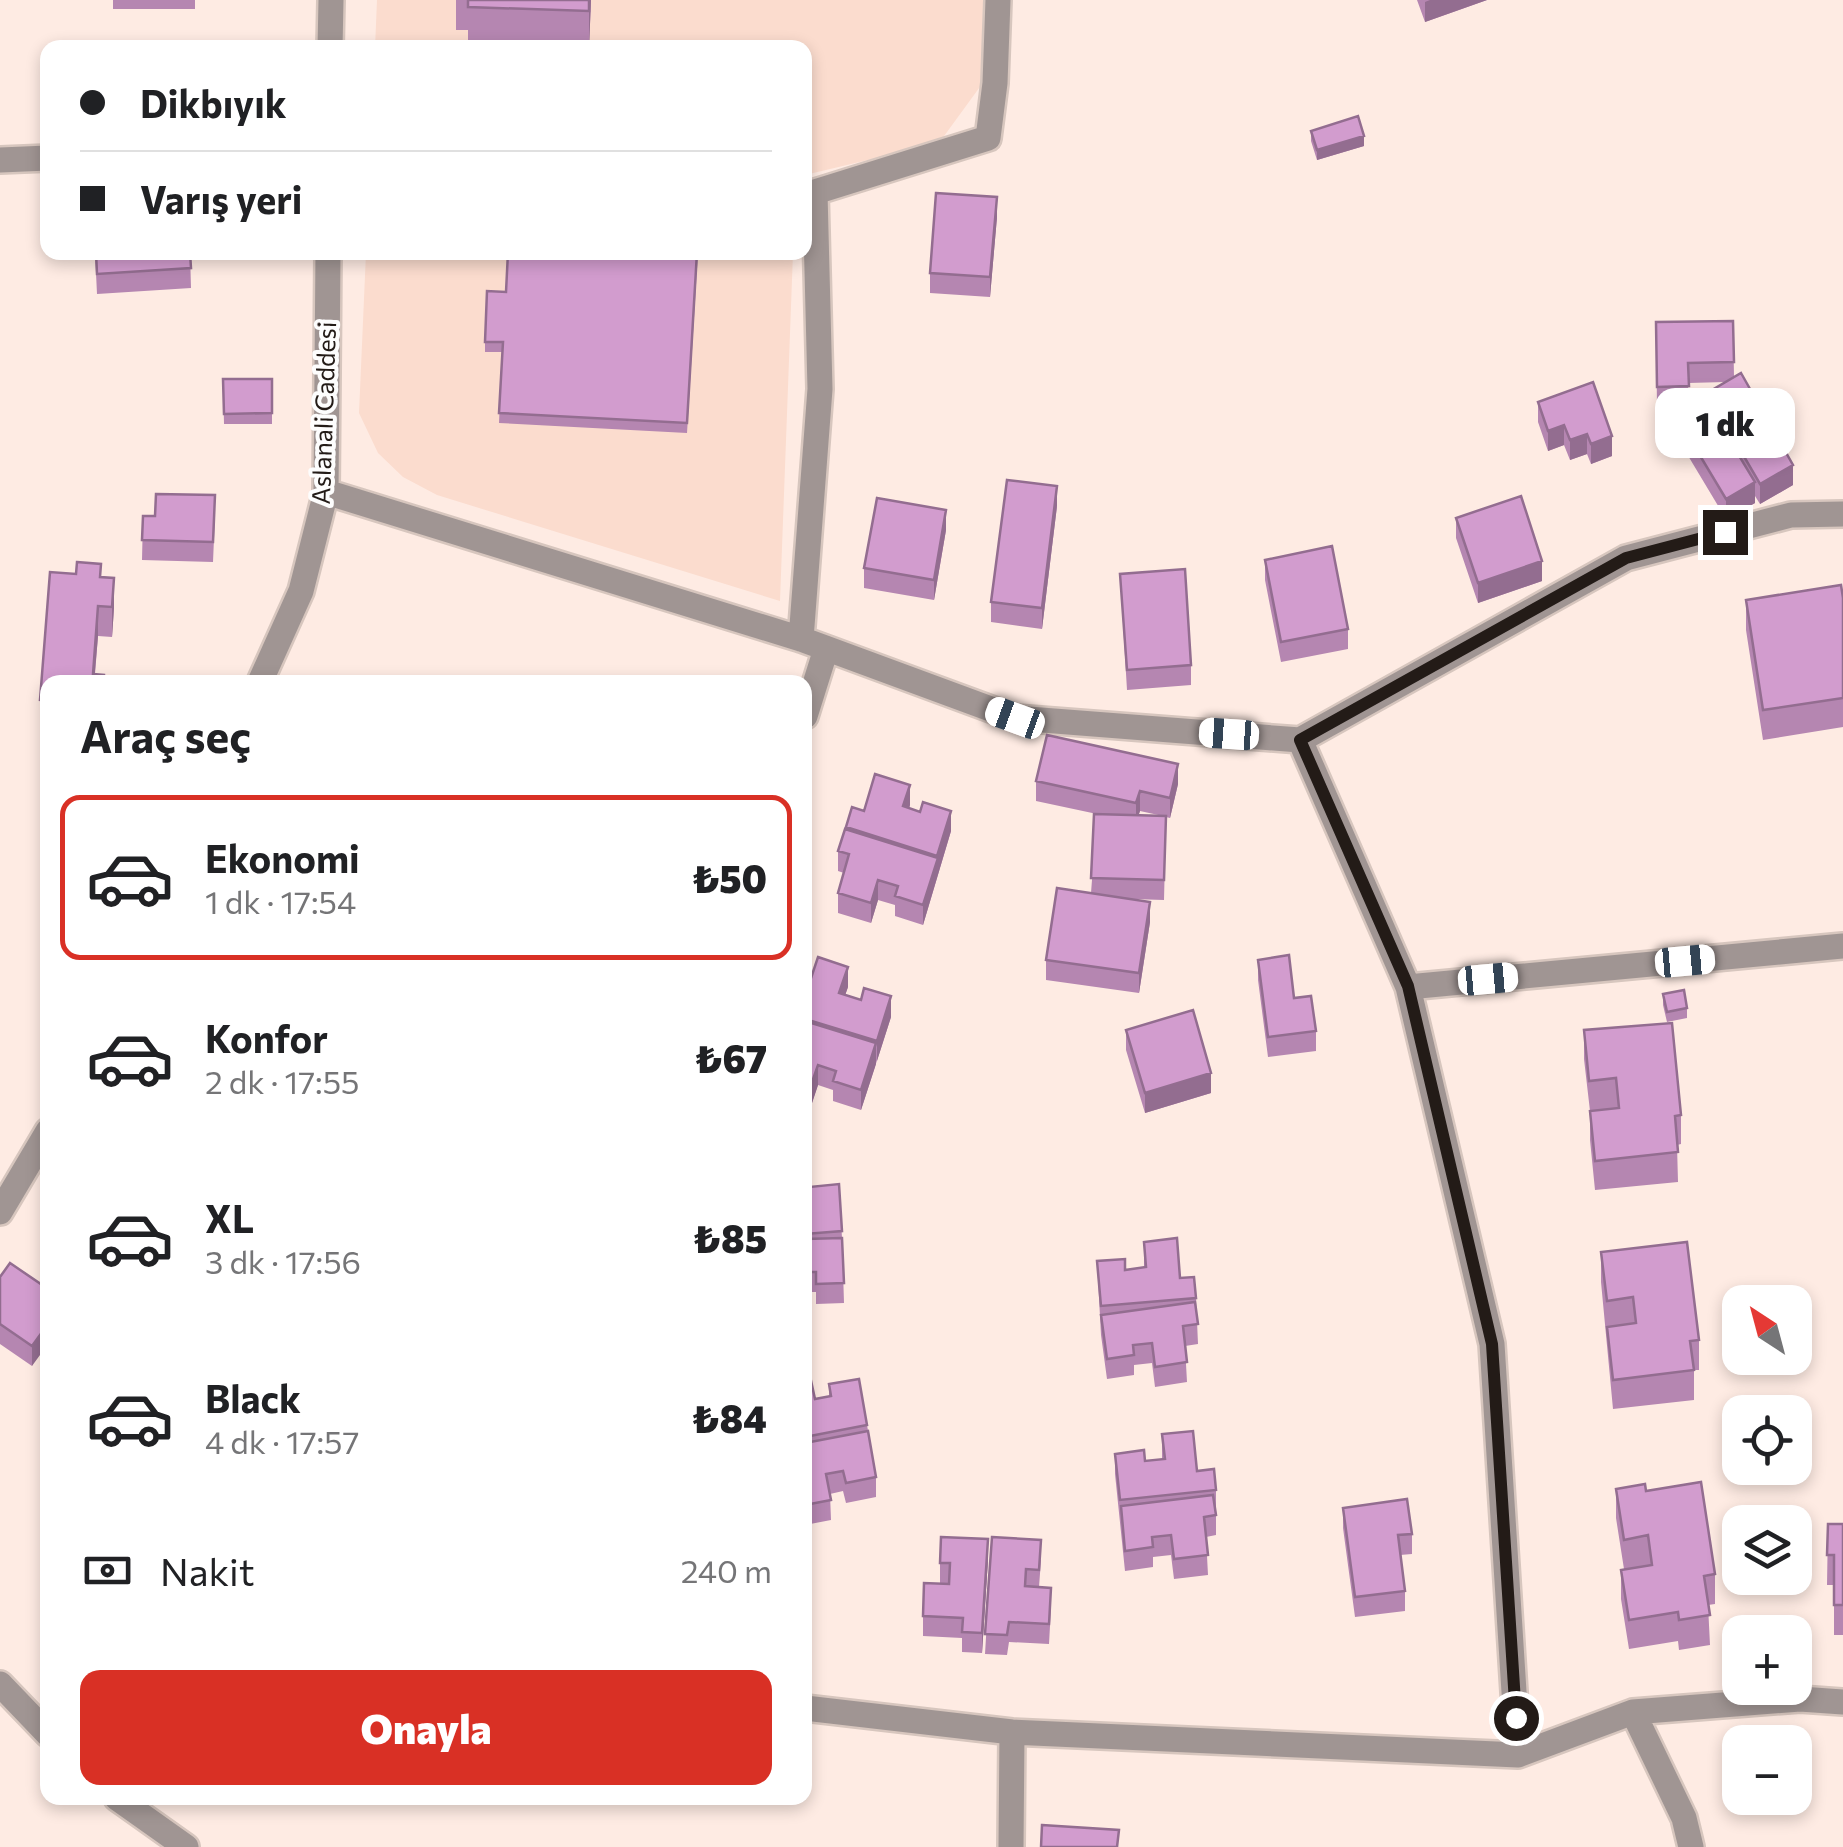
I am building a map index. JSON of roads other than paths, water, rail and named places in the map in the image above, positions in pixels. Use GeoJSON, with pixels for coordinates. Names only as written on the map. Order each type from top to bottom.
{"type":"FeatureCollection","features":[{"type":"Feature","properties":{"kind":"street"},"geometry":{"type":"LineString","coordinates":[[330,0],[330,40]]}},
{"type":"Feature","properties":{"kind":"street"},"geometry":{"type":"LineString","coordinates":[[800,639],[820,389],[815,192],[988,138],[996,82],[998,0]]}},
{"type":"Feature","properties":{"kind":"street"},"geometry":{"type":"LineString","coordinates":[[0,160],[40,158]]}},
{"type":"Feature","properties":{"kind":"street","name":"Aslanali Caddesi"},"geometry":{"type":"LineString","coordinates":[[263,675],[301,591],[326,492],[328,260]]}},
{"type":"Feature","properties":{"kind":"street"},"geometry":{"type":"LineString","coordinates":[[326,492],[800,639],[1015,718],[1300,740],[1626,558],[1790,515],[1843,514]]}},
{"type":"Feature","properties":{"kind":"street"},"geometry":{"type":"LineString","coordinates":[[812,693],[826,648]]}},
{"type":"Feature","properties":{"kind":"street"},"geometry":{"type":"LineString","coordinates":[[1300,740],[1408,986],[1492,1344],[1518,1755]]}},
{"type":"Feature","properties":{"kind":"street"},"geometry":{"type":"LineString","coordinates":[[1408,986],[1843,946]]}},
{"type":"Feature","properties":{"kind":"street"},"geometry":{"type":"LineString","coordinates":[[0,1212],[40,1144]]}},
{"type":"Feature","properties":{"kind":"street"},"geometry":{"type":"LineString","coordinates":[[0,1684],[40,1726]]}},
{"type":"Feature","properties":{"kind":"street"},"geometry":{"type":"LineString","coordinates":[[812,1709],[1012,1732],[1518,1755],[1633,1712],[1800,1699],[1843,1702]]}},
{"type":"Feature","properties":{"kind":"street"},"geometry":{"type":"LineString","coordinates":[[1633,1712],[1684,1818],[1691,1847]]}},
{"type":"Feature","properties":{"kind":"street"},"geometry":{"type":"LineString","coordinates":[[1011,1847],[1012,1732]]}},
{"type":"Feature","properties":{"kind":"street"},"geometry":{"type":"LineString","coordinates":[[127,1805],[186,1847]]}}]}
